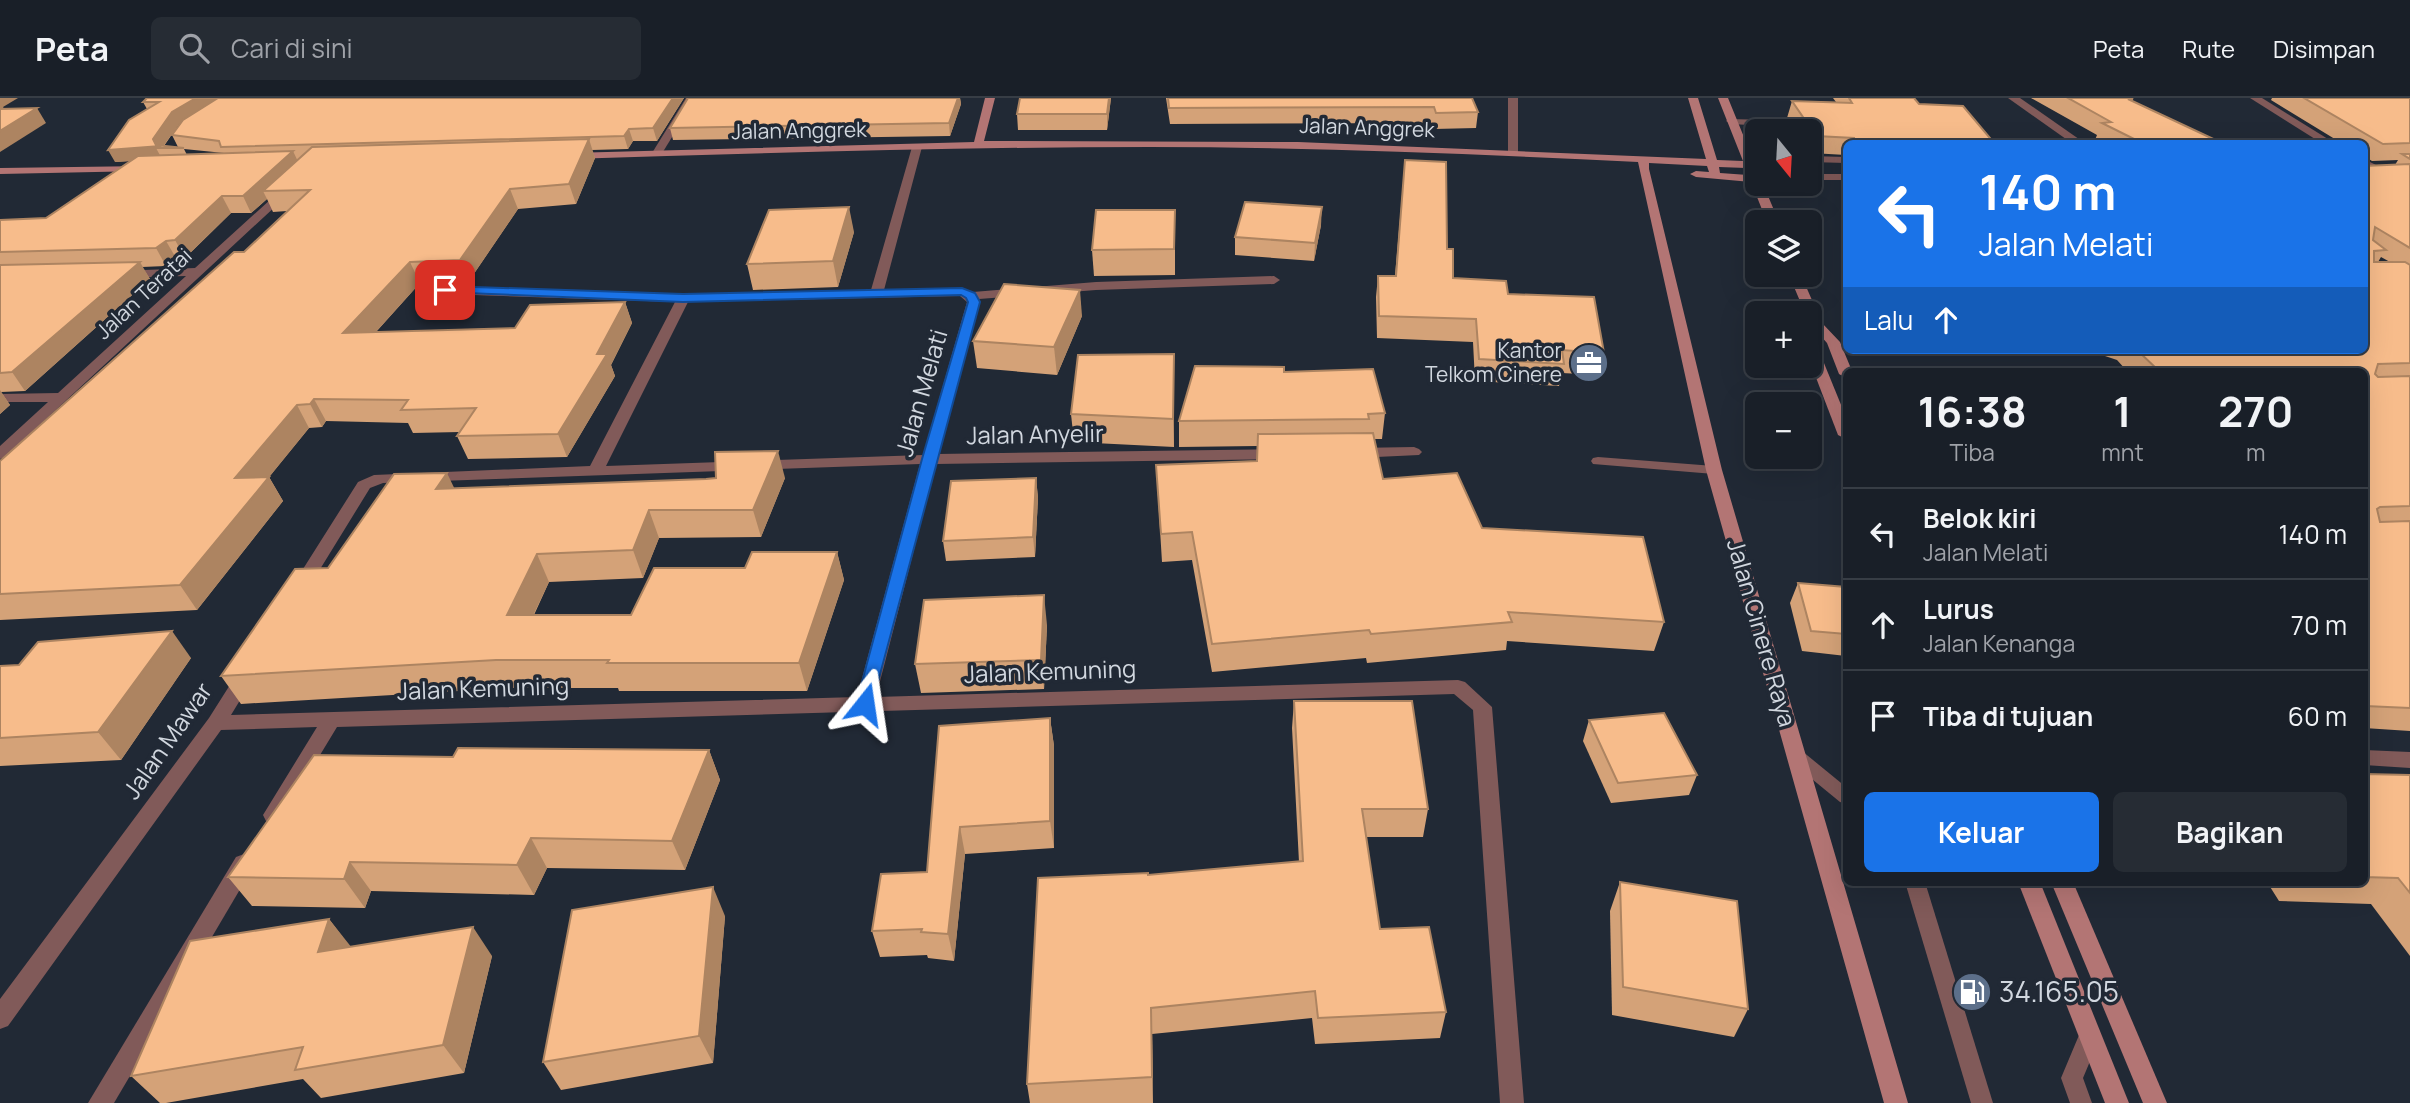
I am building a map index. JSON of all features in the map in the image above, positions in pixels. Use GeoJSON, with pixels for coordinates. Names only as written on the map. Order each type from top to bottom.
{"type":"FeatureCollection","features":[{"type":"Feature","properties":{"kind":"main road"},"geometry":{"type":"LineString","coordinates":[[978,146],[990,98]]}},
{"type":"Feature","properties":{"kind":"main road"},"geometry":{"type":"LineString","coordinates":[[1693,98],[1716,176]]}},
{"type":"Feature","properties":{"kind":"main road"},"geometry":{"type":"LineString","coordinates":[[1723,98],[1745,152]]}},
{"type":"Feature","properties":{"kind":"main road","name":"Jalan Anggrek"},"geometry":{"type":"LineString","coordinates":[[561,156],[917,147],[1233,144],[1559,155],[1716,176],[1745,171]]}},
{"type":"Feature","properties":{"kind":"main road"},"geometry":{"type":"LineString","coordinates":[[0,163],[40,170]]}},
{"type":"Feature","properties":{"kind":"main road","name":"Jalan Anggrek"},"geometry":{"type":"LineString","coordinates":[[1643,165],[1711,163],[1745,168]]}},
{"type":"Feature","properties":{"kind":"main road","name":"Jalan Cinere Raya"},"geometry":{"type":"LineString","coordinates":[[1643,165],[1714,470],[1896,1103]]}},
{"type":"Feature","properties":{"kind":"main road"},"geometry":{"type":"LineString","coordinates":[[0,172],[150,168]]}},
{"type":"Feature","properties":{"kind":"main road"},"geometry":{"type":"LineString","coordinates":[[1822,336],[1833,342],[1844,368]]}},
{"type":"Feature","properties":{"kind":"main road"},"geometry":{"type":"LineString","coordinates":[[1822,376],[1843,428]]}},
{"type":"Feature","properties":{"kind":"main road"},"geometry":{"type":"LineString","coordinates":[[2031,886],[2118,1103]]}},
{"type":"Feature","properties":{"kind":"main road"},"geometry":{"type":"LineString","coordinates":[[2064,886],[2155,1103]]}},
{"type":"Feature","properties":{"kind":"street"},"geometry":{"type":"LineString","coordinates":[[657,153],[691,98]]}},
{"type":"Feature","properties":{"kind":"street"},"geometry":{"type":"LineString","coordinates":[[1513,98],[1513,152]]}},
{"type":"Feature","properties":{"kind":"street"},"geometry":{"type":"LineString","coordinates":[[2013,98],[2075,140]]}},
{"type":"Feature","properties":{"kind":"street"},"geometry":{"type":"LineString","coordinates":[[2255,98],[2324,140]]}},
{"type":"Feature","properties":{"kind":"street"},"geometry":{"type":"LineString","coordinates":[[876,294],[917,147]]}},
{"type":"Feature","properties":{"kind":"street"},"geometry":{"type":"LineString","coordinates":[[2368,165],[2385,166]]}},
{"type":"Feature","properties":{"kind":"street"},"geometry":{"type":"LineString","coordinates":[[1822,177],[1843,177]]}},
{"type":"Feature","properties":{"kind":"street","name":"Jalan Teratai"},"geometry":{"type":"LineString","coordinates":[[0,454],[295,183]]}},
{"type":"Feature","properties":{"kind":"street"},"geometry":{"type":"LineString","coordinates":[[106,274],[199,272]]}},
{"type":"Feature","properties":{"kind":"street"},"geometry":{"type":"LineString","coordinates":[[971,296],[1096,286],[1274,280]]}},
{"type":"Feature","properties":{"kind":"street","name":"Jalan Melati"},"geometry":{"type":"LineString","coordinates":[[445,290],[683,298],[962,292],[971,296],[974,302],[929,459],[865,704]]}},
{"type":"Feature","properties":{"kind":"street"},"geometry":{"type":"LineString","coordinates":[[596,469],[683,298]]}},
{"type":"Feature","properties":{"kind":"street"},"geometry":{"type":"LineString","coordinates":[[0,398],[64,397]]}},
{"type":"Feature","properties":{"kind":"street"},"geometry":{"type":"LineString","coordinates":[[1345,453],[1414,452]]}},
{"type":"Feature","properties":{"kind":"street","name":"Jalan Anyelir"},"geometry":{"type":"LineString","coordinates":[[294,598],[364,485],[385,478],[929,459],[1303,453]]}},
{"type":"Feature","properties":{"kind":"street","name":"Jalan Mawar"},"geometry":{"type":"LineString","coordinates":[[0,1018],[216,723],[258,655]]}},
{"type":"Feature","properties":{"kind":"street","name":"Jalan Kemuning"},"geometry":{"type":"LineString","coordinates":[[216,723],[1458,687],[1482,707],[1512,1103]]}},
{"type":"Feature","properties":{"kind":"street"},"geometry":{"type":"LineString","coordinates":[[100,1103],[331,720]]}},
{"type":"Feature","properties":{"kind":"street"},"geometry":{"type":"LineString","coordinates":[[2368,757],[2410,760]]}},
{"type":"Feature","properties":{"kind":"lane"},"geometry":{"type":"LineString","coordinates":[[1731,121],[1745,122]]}},
{"type":"Feature","properties":{"kind":"lane"},"geometry":{"type":"LineString","coordinates":[[1822,159],[1843,160]]}},
{"type":"Feature","properties":{"kind":"lane"},"geometry":{"type":"LineString","coordinates":[[1598,461],[1714,470]]}},
{"type":"Feature","properties":{"kind":"lane"},"geometry":{"type":"LineString","coordinates":[[1797,756],[1843,794]]}},
{"type":"Feature","properties":{"kind":"lane"},"geometry":{"type":"LineString","coordinates":[[1916,886],[1982,1103]]}},
{"type":"Feature","properties":{"kind":"lane"},"geometry":{"type":"LineString","coordinates":[[2081,1103],[2072,1079],[2090,1035]]}},
{"type":"Feature","properties":{"kind":"building"},"geometry":{"type":"Polygon","coordinates":[[[147,98],[196,98],[172,112],[153,139],[156,145],[184,148],[156,148],[161,146],[108,150],[129,120],[159,102],[143,102],[147,98]]]}},
{"type":"Feature","properties":{"kind":"building"},"geometry":{"type":"Polygon","coordinates":[[[218,98],[673,98],[653,128],[629,129],[624,136],[221,147],[219,141],[172,135],[183,120],[218,98]]]}},
{"type":"Feature","properties":{"kind":"building"},"geometry":{"type":"Polygon","coordinates":[[[688,98],[958,98],[949,123],[670,128],[688,98]]]}},
{"type":"Feature","properties":{"kind":"building"},"geometry":{"type":"Polygon","coordinates":[[[1020,98],[1109,98],[1107,114],[1017,114],[1020,98]]]}},
{"type":"Feature","properties":{"kind":"building"},"geometry":{"type":"Polygon","coordinates":[[[1168,98],[1472,98],[1478,112],[1436,113],[1434,107],[1169,108],[1168,98]]]}},
{"type":"Feature","properties":{"kind":"building"},"geometry":{"type":"Polygon","coordinates":[[[1849,98],[1914,98],[1919,104],[1963,106],[1992,140],[1854,140],[1822,136],[1822,119],[1804,119],[1792,101],[1852,103],[1849,98]]]}},
{"type":"Feature","properties":{"kind":"building"},"geometry":{"type":"Polygon","coordinates":[[[2068,98],[2131,98],[2133,99],[2128,99],[2215,140],[2136,140],[2102,123],[2111,122],[2068,98]]]}},
{"type":"Feature","properties":{"kind":"building"},"geometry":{"type":"Polygon","coordinates":[[[2304,98],[2410,98],[2410,143],[2383,144],[2304,98]]]}},
{"type":"Feature","properties":{"kind":"building"},"geometry":{"type":"Polygon","coordinates":[[[37,108],[0,131],[0,109],[37,108]]]}},
{"type":"Feature","properties":{"kind":"building"},"geometry":{"type":"Polygon","coordinates":[[[589,139],[569,184],[510,189],[460,260],[410,262],[343,333],[515,328],[530,305],[625,302],[597,354],[607,354],[558,434],[457,436],[476,408],[401,410],[408,400],[314,399],[310,404],[297,405],[235,478],[269,477],[180,585],[0,594],[0,461],[234,252],[244,252],[310,190],[263,191],[312,147],[589,139]]]}},
{"type":"Feature","properties":{"kind":"building"},"geometry":{"type":"Polygon","coordinates":[[[293,151],[243,196],[222,196],[175,240],[166,241],[156,248],[0,252],[0,220],[46,218],[138,156],[293,151]]]}},
{"type":"Feature","properties":{"kind":"building"},"geometry":{"type":"Polygon","coordinates":[[[1405,160],[1446,162],[1447,249],[1453,249],[1453,278],[1506,281],[1508,294],[1594,297],[1604,353],[1562,350],[1564,364],[1479,359],[1476,319],[1379,316],[1378,276],[1396,276],[1405,160]]]}},
{"type":"Feature","properties":{"kind":"building"},"geometry":{"type":"Polygon","coordinates":[[[2410,164],[2410,248],[2375,227],[2373,240],[2386,250],[2374,251],[2374,262],[2405,262],[2410,265],[2410,363],[2378,364],[2375,374],[2378,377],[2410,376],[2410,506],[2377,509],[2380,522],[2410,521],[2410,708],[2368,706],[2368,368],[2156,368],[2141,354],[2368,354],[2368,166],[2410,164]]]}},
{"type":"Feature","properties":{"kind":"building"},"geometry":{"type":"Polygon","coordinates":[[[1245,202],[1322,207],[1315,243],[1235,237],[1245,202]]]}},
{"type":"Feature","properties":{"kind":"building"},"geometry":{"type":"Polygon","coordinates":[[[849,207],[833,261],[747,264],[769,210],[849,207]]]}},
{"type":"Feature","properties":{"kind":"building"},"geometry":{"type":"Polygon","coordinates":[[[1096,210],[1175,210],[1174,249],[1092,250],[1096,210]]]}},
{"type":"Feature","properties":{"kind":"building"},"geometry":{"type":"Polygon","coordinates":[[[140,262],[12,372],[0,373],[0,265],[140,262]]]}},
{"type":"Feature","properties":{"kind":"building"},"geometry":{"type":"Polygon","coordinates":[[[1004,284],[1080,290],[1054,347],[973,341],[1004,284]]]}},
{"type":"Feature","properties":{"kind":"building"},"geometry":{"type":"Polygon","coordinates":[[[1174,354],[1173,419],[1071,414],[1078,355],[1174,354]]]}},
{"type":"Feature","properties":{"kind":"building"},"geometry":{"type":"Polygon","coordinates":[[[1195,366],[1284,367],[1284,372],[1373,369],[1385,413],[1368,414],[1369,419],[1179,421],[1195,366]]]}},
{"type":"Feature","properties":{"kind":"building"},"geometry":{"type":"Polygon","coordinates":[[[1373,433],[1383,479],[1457,473],[1482,528],[1643,537],[1664,622],[1508,612],[1512,622],[1371,634],[1369,630],[1212,644],[1192,532],[1161,534],[1156,465],[1257,461],[1258,434],[1373,433]]]}},
{"type":"Feature","properties":{"kind":"building"},"geometry":{"type":"Polygon","coordinates":[[[778,451],[753,510],[649,510],[633,550],[537,554],[507,615],[631,615],[654,568],[745,568],[752,552],[837,552],[799,663],[496,660],[221,676],[295,569],[328,568],[394,474],[447,473],[436,489],[706,479],[716,478],[715,452],[778,451]]]}},
{"type":"Feature","properties":{"kind":"building"},"geometry":{"type":"Polygon","coordinates":[[[1036,478],[1033,537],[943,541],[951,481],[1036,478]]]}},
{"type":"Feature","properties":{"kind":"building"},"geometry":{"type":"Polygon","coordinates":[[[1798,583],[1843,587],[1843,634],[1811,631],[1798,583]]]}},
{"type":"Feature","properties":{"kind":"building"},"geometry":{"type":"Polygon","coordinates":[[[1044,595],[1041,660],[915,664],[924,600],[1044,595]]]}},
{"type":"Feature","properties":{"kind":"building"},"geometry":{"type":"Polygon","coordinates":[[[172,631],[98,732],[0,738],[0,666],[19,665],[38,642],[172,631]]]}},
{"type":"Feature","properties":{"kind":"building"},"geometry":{"type":"Polygon","coordinates":[[[1294,701],[1412,701],[1428,809],[1362,809],[1380,929],[1429,927],[1446,1012],[1318,1018],[1315,991],[1151,1008],[1152,1077],[1027,1084],[1038,878],[1148,875],[1303,861],[1294,701]]]}},
{"type":"Feature","properties":{"kind":"building"},"geometry":{"type":"Polygon","coordinates":[[[1664,713],[1697,775],[1618,783],[1589,720],[1664,713]]]}},
{"type":"Feature","properties":{"kind":"building"},"geometry":{"type":"Polygon","coordinates":[[[1050,718],[1050,821],[960,827],[948,934],[921,932],[922,929],[872,931],[881,874],[927,872],[939,726],[1050,718]]]}},
{"type":"Feature","properties":{"kind":"building"},"geometry":{"type":"Polygon","coordinates":[[[458,748],[709,750],[672,841],[531,838],[517,865],[350,862],[344,879],[228,877],[314,755],[453,757],[458,748]]]}},
{"type":"Feature","properties":{"kind":"building"},"geometry":{"type":"Polygon","coordinates":[[[2368,774],[2410,775],[2410,893],[2398,878],[2368,877],[2368,774]]]}},
{"type":"Feature","properties":{"kind":"building"},"geometry":{"type":"Polygon","coordinates":[[[1620,882],[1737,901],[1748,1009],[1623,987],[1620,882]]]}},
{"type":"Feature","properties":{"kind":"building"},"geometry":{"type":"Polygon","coordinates":[[[713,887],[699,1036],[543,1062],[572,910],[713,887]]]}},
{"type":"Feature","properties":{"kind":"building"},"geometry":{"type":"Polygon","coordinates":[[[329,919],[318,952],[473,927],[443,1045],[295,1070],[303,1047],[131,1076],[190,941],[329,919]]]}},
{"type":"Feature","properties":{"kind":"place","name":"Kantor Telkom Cinere"},"geometry":{"type":"Point","coordinates":[1589,363]}},
{"type":"Feature","properties":{"kind":"place","name":"34.165.05"},"geometry":{"type":"Point","coordinates":[1972,992]}},
{"type":"Feature","properties":{"kind":"route"},"geometry":{"type":"LineString","coordinates":[[445,290],[683,298],[962,292],[971,296],[974,302],[929,459],[865,704]]}}]}
